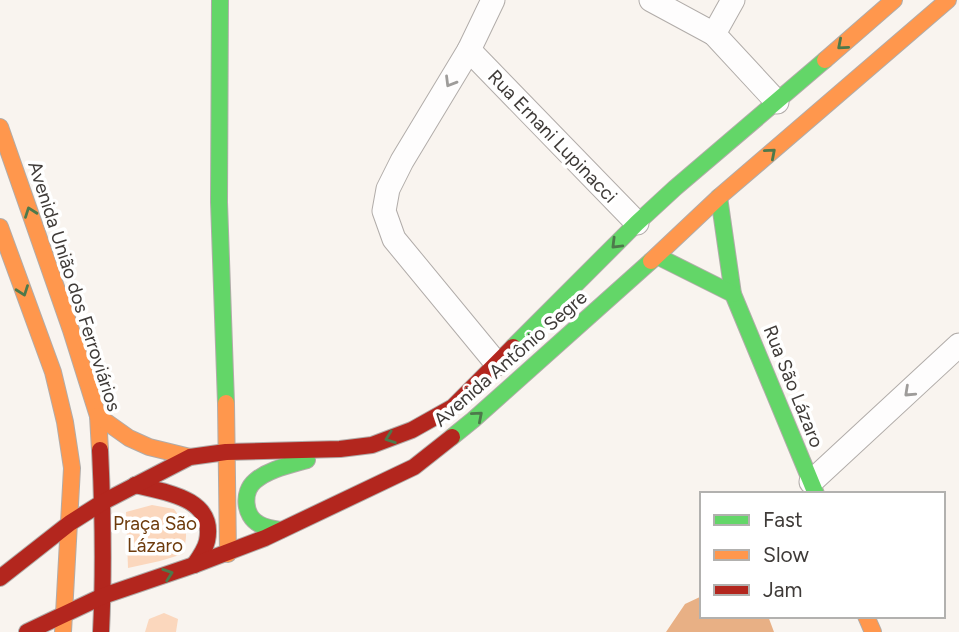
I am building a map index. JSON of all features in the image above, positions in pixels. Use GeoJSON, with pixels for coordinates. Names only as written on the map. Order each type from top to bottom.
{"type":"FeatureCollection","features":[{"type":"Feature","properties":{"kind":"main road"},"geometry":{"type":"LineString","coordinates":[[220,0],[219,202],[228,554]]}},
{"type":"Feature","properties":{"kind":"main road","name":"Avenida Antônio Segre"},"geometry":{"type":"LineString","coordinates":[[0,579],[71,523],[103,502],[190,457],[226,452],[340,449],[372,445],[412,430],[453,407],[497,363],[649,228],[674,188],[894,0]]}},
{"type":"Feature","properties":{"kind":"main road","name":"Avenida Antônio Segre"},"geometry":{"type":"LineString","coordinates":[[27,632],[63,624],[103,596],[228,554],[414,467],[473,420],[719,197],[948,0]]}},
{"type":"Feature","properties":{"kind":"main road","name":"Avenida União dos Ferroviários"},"geometry":{"type":"LineString","coordinates":[[0,127],[98,416],[103,502],[101,632]]}},
{"type":"Feature","properties":{"kind":"main road","name":"Rua São Lázaro"},"geometry":{"type":"LineString","coordinates":[[719,197],[733,294],[813,488]]}},
{"type":"Feature","properties":{"kind":"main road"},"geometry":{"type":"LineString","coordinates":[[0,227],[53,372],[65,422],[72,468],[71,523],[63,624]]}},
{"type":"Feature","properties":{"kind":"main road"},"geometry":{"type":"LineString","coordinates":[[649,228],[657,256],[733,294]]}},
{"type":"Feature","properties":{"kind":"main road"},"geometry":{"type":"LineString","coordinates":[[98,416],[128,438],[149,447],[190,457]]}},
{"type":"Feature","properties":{"kind":"main road"},"geometry":{"type":"LineString","coordinates":[[281,530],[254,521],[247,511],[246,497],[252,484],[284,467],[340,449]]}},
{"type":"Feature","properties":{"kind":"main road"},"geometry":{"type":"LineString","coordinates":[[135,485],[186,498],[199,508],[208,523],[207,542],[194,565]]}},
{"type":"Feature","properties":{"kind":"street"},"geometry":{"type":"LineString","coordinates":[[493,0],[469,50],[402,161],[388,189],[384,211],[394,239],[497,363]]}},
{"type":"Feature","properties":{"kind":"street"},"geometry":{"type":"LineString","coordinates":[[651,0],[714,33],[777,102]]}},
{"type":"Feature","properties":{"kind":"street"},"geometry":{"type":"LineString","coordinates":[[714,33],[733,0]]}},
{"type":"Feature","properties":{"kind":"street","name":"Rua Ernani Lupinacci"},"geometry":{"type":"LineString","coordinates":[[469,50],[649,228]]}},
{"type":"Feature","properties":{"kind":"street"},"geometry":{"type":"LineString","coordinates":[[813,488],[959,345]]}},
{"type":"Feature","properties":{"kind":"green space","name":"Praça São Lázaro"},"geometry":{"type":"Polygon","coordinates":[[[152,505],[174,509],[182,521],[186,530],[183,554],[128,568],[126,512],[152,505]]]}},
{"type":"Feature","properties":{"kind":"green space"},"geometry":{"type":"Polygon","coordinates":[[[164,613],[178,619],[176,632],[145,632],[149,619],[164,613]]]}},
{"type":"Feature","properties":{"kind":"shaded area"},"geometry":{"type":"Polygon","coordinates":[[[700,597],[700,618],[769,618],[774,632],[666,632],[685,604],[700,597]]]}},
{"type":"Feature","properties":{"kind":"traffic: fast"},"geometry":{"type":"LineString","coordinates":[[220,0],[219,202],[226,403]]}},
{"type":"Feature","properties":{"kind":"traffic: fast"},"geometry":{"type":"LineString","coordinates":[[513,347],[675,188],[825,60]]}},
{"type":"Feature","properties":{"kind":"traffic: fast"},"geometry":{"type":"LineString","coordinates":[[719,197],[733,294],[815,492]]}},
{"type":"Feature","properties":{"kind":"traffic: fast"},"geometry":{"type":"LineString","coordinates":[[657,256],[733,294]]}},
{"type":"Feature","properties":{"kind":"traffic: fast"},"geometry":{"type":"LineString","coordinates":[[452,437],[651,261]]}},
{"type":"Feature","properties":{"kind":"traffic: fast"},"geometry":{"type":"LineString","coordinates":[[281,530],[264,526],[254,520],[246,504],[248,491],[255,481],[267,473],[307,460]]}},
{"type":"Feature","properties":{"kind":"traffic: slow"},"geometry":{"type":"LineString","coordinates":[[825,60],[894,0]]}},
{"type":"Feature","properties":{"kind":"traffic: slow"},"geometry":{"type":"LineString","coordinates":[[651,261],[719,197],[948,0]]}},
{"type":"Feature","properties":{"kind":"traffic: slow"},"geometry":{"type":"LineString","coordinates":[[0,127],[98,416],[100,450]]}},
{"type":"Feature","properties":{"kind":"traffic: slow"},"geometry":{"type":"LineString","coordinates":[[0,227],[53,372],[65,422],[72,468],[63,632]]}},
{"type":"Feature","properties":{"kind":"traffic: slow"},"geometry":{"type":"LineString","coordinates":[[226,403],[228,554]]}},
{"type":"Feature","properties":{"kind":"traffic: slow"},"geometry":{"type":"LineString","coordinates":[[98,416],[129,438],[149,447],[190,457]]}},
{"type":"Feature","properties":{"kind":"traffic: slow"},"geometry":{"type":"LineString","coordinates":[[867,618],[873,632]]}},
{"type":"Feature","properties":{"kind":"traffic: jam"},"geometry":{"type":"LineString","coordinates":[[0,578],[70,523],[103,502],[190,457],[226,452],[340,449],[372,445],[412,430],[453,407],[513,347]]}},
{"type":"Feature","properties":{"kind":"traffic: jam"},"geometry":{"type":"LineString","coordinates":[[27,632],[103,596],[265,538],[414,467],[452,437]]}},
{"type":"Feature","properties":{"kind":"traffic: jam"},"geometry":{"type":"LineString","coordinates":[[100,450],[103,541],[101,632]]}},
{"type":"Feature","properties":{"kind":"traffic: jam"},"geometry":{"type":"LineString","coordinates":[[135,485],[173,494],[196,506],[204,515],[208,527],[207,541],[194,565]]}}]}
